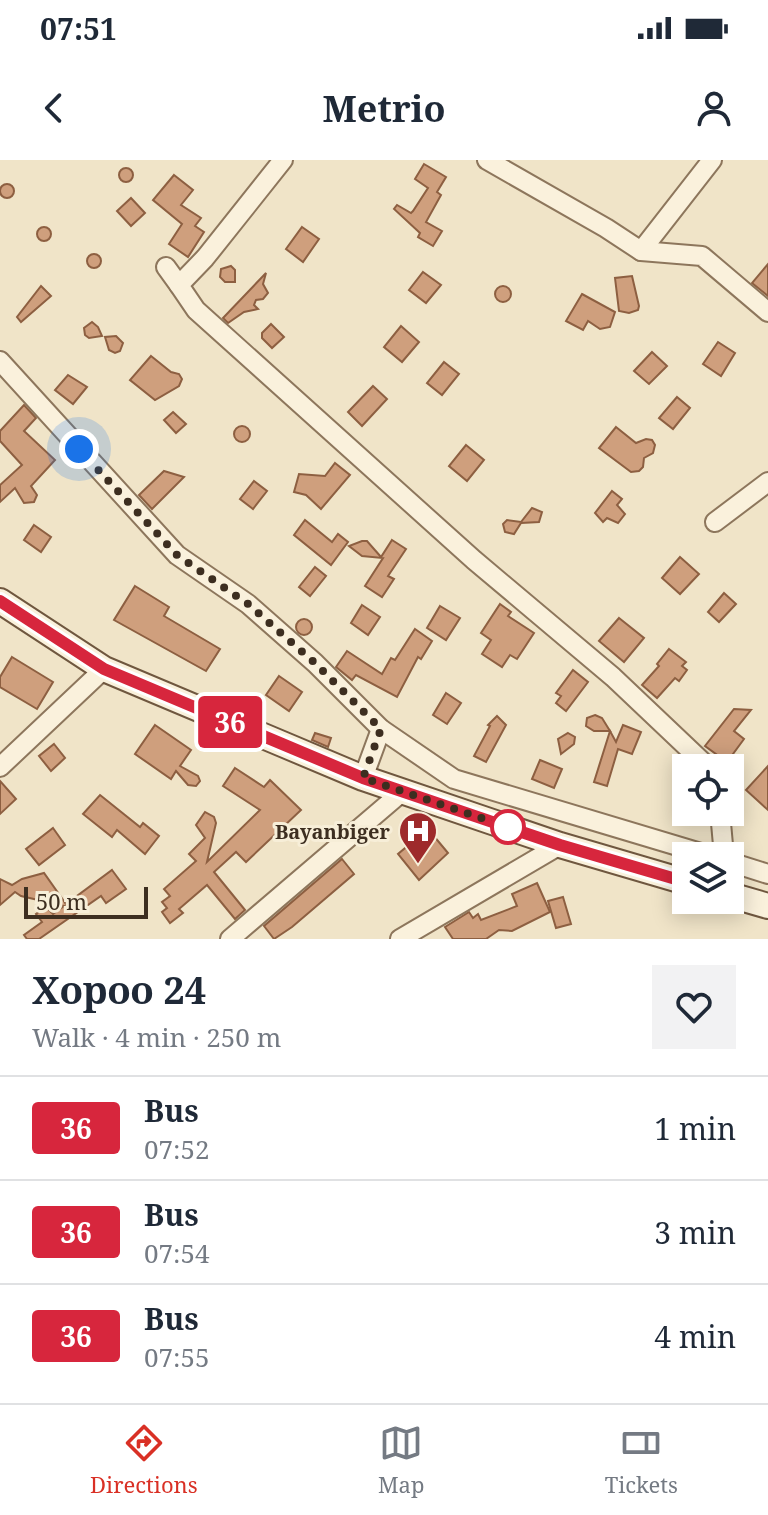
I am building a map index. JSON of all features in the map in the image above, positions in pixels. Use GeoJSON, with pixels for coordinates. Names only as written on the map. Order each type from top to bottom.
{"type":"FeatureCollection","features":[{"type":"Feature","properties":{"kind":"main road"},"geometry":{"type":"LineString","coordinates":[[0,601],[104,669],[363,778],[560,845],[672,878]]}},
{"type":"Feature","properties":{"kind":"main road"},"geometry":{"type":"LineString","coordinates":[[744,899],[768,906]]}},
{"type":"Feature","properties":{"kind":"street"},"geometry":{"type":"LineString","coordinates":[[179,285],[205,258],[283,160]]}},
{"type":"Feature","properties":{"kind":"street"},"geometry":{"type":"LineString","coordinates":[[487,160],[641,251],[702,256],[768,312]]}},
{"type":"Feature","properties":{"kind":"street"},"geometry":{"type":"LineString","coordinates":[[641,251],[712,160]]}},
{"type":"Feature","properties":{"kind":"street"},"geometry":{"type":"LineString","coordinates":[[166,267],[196,310],[474,560],[613,677],[694,754]]}},
{"type":"Feature","properties":{"kind":"street"},"geometry":{"type":"LineString","coordinates":[[0,361],[177,555],[248,604],[315,663],[381,729],[454,779],[672,844]]}},
{"type":"Feature","properties":{"kind":"street"},"geometry":{"type":"LineString","coordinates":[[715,522],[768,482]]}},
{"type":"Feature","properties":{"kind":"street"},"geometry":{"type":"LineString","coordinates":[[1,765],[104,669]]}},
{"type":"Feature","properties":{"kind":"street"},"geometry":{"type":"LineString","coordinates":[[363,778],[381,729]]}},
{"type":"Feature","properties":{"kind":"street"},"geometry":{"type":"LineString","coordinates":[[230,939],[402,792]]}},
{"type":"Feature","properties":{"kind":"street"},"geometry":{"type":"LineString","coordinates":[[400,939],[560,845]]}},
{"type":"Feature","properties":{"kind":"street"},"geometry":{"type":"LineString","coordinates":[[744,866],[768,874]]}},
{"type":"Feature","properties":{"kind":"building"},"geometry":{"type":"Polygon","coordinates":[[[424,164],[446,177],[437,192],[441,195],[426,222],[442,231],[433,246],[418,237],[420,233],[394,209],[397,205],[411,213],[413,211],[428,188],[415,179],[424,164]]]}},
{"type":"Feature","properties":{"kind":"building"},"geometry":{"type":"Polygon","coordinates":[[[126,168],[133,175],[126,182],[119,175],[126,168]]]}},
{"type":"Feature","properties":{"kind":"building"},"geometry":{"type":"Polygon","coordinates":[[[174,175],[193,190],[181,205],[201,218],[195,226],[204,232],[188,257],[169,244],[182,224],[153,200],[174,175]]]}},
{"type":"Feature","properties":{"kind":"building"},"geometry":{"type":"Polygon","coordinates":[[[7,184],[14,191],[7,198],[0,191],[7,184]]]}},
{"type":"Feature","properties":{"kind":"building"},"geometry":{"type":"Polygon","coordinates":[[[131,198],[145,213],[131,226],[117,211],[131,198]]]}},
{"type":"Feature","properties":{"kind":"building"},"geometry":{"type":"Polygon","coordinates":[[[44,227],[51,234],[44,241],[37,234],[44,227]]]}},
{"type":"Feature","properties":{"kind":"building"},"geometry":{"type":"Polygon","coordinates":[[[302,227],[319,239],[303,262],[286,249],[302,227]]]}},
{"type":"Feature","properties":{"kind":"building"},"geometry":{"type":"Polygon","coordinates":[[[94,254],[101,261],[94,268],[87,261],[94,254]]]}},
{"type":"Feature","properties":{"kind":"building"},"geometry":{"type":"Polygon","coordinates":[[[768,264],[768,296],[752,283],[768,264]]]}},
{"type":"Feature","properties":{"kind":"building"},"geometry":{"type":"Polygon","coordinates":[[[231,266],[235,270],[235,282],[225,282],[220,277],[221,269],[231,266]]]}},
{"type":"Feature","properties":{"kind":"building"},"geometry":{"type":"Polygon","coordinates":[[[423,272],[441,285],[426,303],[409,290],[423,272]]]}},
{"type":"Feature","properties":{"kind":"building"},"geometry":{"type":"Polygon","coordinates":[[[266,273],[263,284],[268,293],[263,299],[256,300],[254,305],[258,309],[244,312],[228,323],[223,318],[266,273]]]}},
{"type":"Feature","properties":{"kind":"building"},"geometry":{"type":"Polygon","coordinates":[[[632,276],[638,310],[629,313],[619,311],[615,278],[632,276]]]}},
{"type":"Feature","properties":{"kind":"building"},"geometry":{"type":"Polygon","coordinates":[[[41,286],[51,296],[21,322],[17,317],[41,286]]]}},
{"type":"Feature","properties":{"kind":"building"},"geometry":{"type":"Polygon","coordinates":[[[503,286],[509,288],[509,300],[503,302],[497,300],[495,294],[497,288],[503,286]]]}},
{"type":"Feature","properties":{"kind":"building"},"geometry":{"type":"Polygon","coordinates":[[[582,294],[615,312],[610,327],[600,329],[588,321],[583,330],[566,321],[582,294]]]}},
{"type":"Feature","properties":{"kind":"building"},"geometry":{"type":"Polygon","coordinates":[[[92,322],[102,336],[89,338],[85,335],[84,328],[92,322]]]}},
{"type":"Feature","properties":{"kind":"building"},"geometry":{"type":"Polygon","coordinates":[[[271,324],[284,337],[272,348],[262,338],[262,333],[271,324]]]}},
{"type":"Feature","properties":{"kind":"building"},"geometry":{"type":"Polygon","coordinates":[[[401,326],[419,342],[402,362],[384,347],[401,326]]]}},
{"type":"Feature","properties":{"kind":"building"},"geometry":{"type":"Polygon","coordinates":[[[116,336],[123,343],[120,351],[115,353],[109,350],[105,337],[116,336]]]}},
{"type":"Feature","properties":{"kind":"building"},"geometry":{"type":"Polygon","coordinates":[[[718,342],[735,353],[721,376],[703,364],[718,342]]]}},
{"type":"Feature","properties":{"kind":"building"},"geometry":{"type":"Polygon","coordinates":[[[652,352],[667,366],[649,384],[634,371],[652,352]]]}},
{"type":"Feature","properties":{"kind":"building"},"geometry":{"type":"Polygon","coordinates":[[[151,356],[182,379],[179,386],[155,400],[130,380],[151,356]]]}},
{"type":"Feature","properties":{"kind":"building"},"geometry":{"type":"Polygon","coordinates":[[[444,362],[459,374],[442,395],[427,383],[444,362]]]}},
{"type":"Feature","properties":{"kind":"building"},"geometry":{"type":"Polygon","coordinates":[[[68,375],[87,387],[73,404],[55,390],[68,375]]]}},
{"type":"Feature","properties":{"kind":"building"},"geometry":{"type":"Polygon","coordinates":[[[373,386],[387,399],[362,426],[348,412],[373,386]]]}},
{"type":"Feature","properties":{"kind":"building"},"geometry":{"type":"Polygon","coordinates":[[[677,397],[690,408],[673,429],[659,418],[677,397]]]}},
{"type":"Feature","properties":{"kind":"building"},"geometry":{"type":"Polygon","coordinates":[[[24,405],[36,418],[24,431],[55,460],[31,486],[37,495],[34,502],[24,503],[15,488],[0,502],[0,485],[22,465],[0,441],[0,431],[24,405]]]}},
{"type":"Feature","properties":{"kind":"building"},"geometry":{"type":"Polygon","coordinates":[[[173,412],[186,424],[176,433],[164,420],[173,412]]]}},
{"type":"Feature","properties":{"kind":"building"},"geometry":{"type":"Polygon","coordinates":[[[242,426],[248,428],[248,440],[242,442],[236,440],[234,434],[236,428],[242,426]]]}},
{"type":"Feature","properties":{"kind":"building"},"geometry":{"type":"Polygon","coordinates":[[[616,427],[636,443],[646,439],[652,440],[655,445],[653,453],[644,458],[639,471],[631,472],[599,448],[616,427]]]}},
{"type":"Feature","properties":{"kind":"building"},"geometry":{"type":"Polygon","coordinates":[[[466,445],[484,460],[467,481],[449,466],[466,445]]]}},
{"type":"Feature","properties":{"kind":"building"},"geometry":{"type":"Polygon","coordinates":[[[335,463],[350,475],[321,509],[306,495],[294,492],[299,474],[325,476],[335,463]]]}},
{"type":"Feature","properties":{"kind":"building"},"geometry":{"type":"Polygon","coordinates":[[[164,471],[184,477],[152,509],[139,495],[164,471]]]}},
{"type":"Feature","properties":{"kind":"building"},"geometry":{"type":"Polygon","coordinates":[[[254,481],[267,491],[253,509],[240,499],[254,481]]]}},
{"type":"Feature","properties":{"kind":"building"},"geometry":{"type":"Polygon","coordinates":[[[612,491],[622,499],[617,505],[625,514],[618,523],[607,518],[603,522],[595,513],[612,491]]]}},
{"type":"Feature","properties":{"kind":"building"},"geometry":{"type":"Polygon","coordinates":[[[532,508],[542,512],[539,522],[521,523],[514,534],[505,532],[503,524],[507,520],[521,522],[532,508]]]}},
{"type":"Feature","properties":{"kind":"building"},"geometry":{"type":"Polygon","coordinates":[[[305,520],[332,542],[338,534],[348,542],[331,565],[294,535],[305,520]]]}},
{"type":"Feature","properties":{"kind":"building"},"geometry":{"type":"Polygon","coordinates":[[[34,525],[51,537],[41,552],[24,540],[34,525]]]}},
{"type":"Feature","properties":{"kind":"building"},"geometry":{"type":"Polygon","coordinates":[[[392,540],[406,549],[388,576],[394,579],[382,597],[365,586],[383,558],[362,556],[349,546],[367,541],[381,557],[392,540]]]}},
{"type":"Feature","properties":{"kind":"building"},"geometry":{"type":"Polygon","coordinates":[[[680,557],[699,574],[680,594],[662,578],[680,557]]]}},
{"type":"Feature","properties":{"kind":"building"},"geometry":{"type":"Polygon","coordinates":[[[315,567],[326,576],[310,596],[299,587],[315,567]]]}},
{"type":"Feature","properties":{"kind":"building"},"geometry":{"type":"Polygon","coordinates":[[[135,586],[169,607],[164,616],[220,649],[206,671],[114,620],[135,586]]]}},
{"type":"Feature","properties":{"kind":"building"},"geometry":{"type":"Polygon","coordinates":[[[724,593],[736,604],[719,622],[708,612],[724,593]]]}},
{"type":"Feature","properties":{"kind":"building"},"geometry":{"type":"Polygon","coordinates":[[[500,604],[511,612],[508,616],[534,633],[517,659],[510,655],[502,667],[482,654],[491,640],[481,633],[500,604]]]}},
{"type":"Feature","properties":{"kind":"building"},"geometry":{"type":"Polygon","coordinates":[[[362,605],[380,617],[368,635],[351,623],[362,605]]]}},
{"type":"Feature","properties":{"kind":"building"},"geometry":{"type":"Polygon","coordinates":[[[440,606],[460,618],[446,640],[427,628],[440,606]]]}},
{"type":"Feature","properties":{"kind":"building"},"geometry":{"type":"Polygon","coordinates":[[[619,618],[644,638],[624,662],[599,641],[619,618]]]}},
{"type":"Feature","properties":{"kind":"building"},"geometry":{"type":"Polygon","coordinates":[[[304,619],[310,621],[310,633],[304,635],[298,633],[296,627],[298,621],[304,619]]]}},
{"type":"Feature","properties":{"kind":"building"},"geometry":{"type":"Polygon","coordinates":[[[415,629],[432,641],[421,659],[418,657],[397,697],[356,675],[352,680],[336,667],[347,651],[382,674],[415,629]]]}},
{"type":"Feature","properties":{"kind":"building"},"geometry":{"type":"Polygon","coordinates":[[[669,649],[686,662],[682,666],[687,670],[679,681],[675,678],[657,698],[642,685],[669,649]]]}},
{"type":"Feature","properties":{"kind":"building"},"geometry":{"type":"Polygon","coordinates":[[[12,657],[53,682],[37,709],[0,687],[0,677],[12,657]]]}},
{"type":"Feature","properties":{"kind":"building"},"geometry":{"type":"Polygon","coordinates":[[[573,670],[588,682],[566,711],[556,703],[561,696],[556,693],[573,670]]]}},
{"type":"Feature","properties":{"kind":"building"},"geometry":{"type":"Polygon","coordinates":[[[279,676],[302,692],[289,711],[266,695],[279,676]]]}},
{"type":"Feature","properties":{"kind":"building"},"geometry":{"type":"Polygon","coordinates":[[[446,693],[461,703],[447,724],[433,715],[446,693]]]}},
{"type":"Feature","properties":{"kind":"building"},"geometry":{"type":"Polygon","coordinates":[[[734,709],[751,710],[734,731],[744,739],[733,754],[716,754],[705,746],[734,709]]]}},
{"type":"Feature","properties":{"kind":"building"},"geometry":{"type":"Polygon","coordinates":[[[595,715],[602,718],[610,731],[594,731],[586,726],[587,718],[595,715]]]}},
{"type":"Feature","properties":{"kind":"building"},"geometry":{"type":"Polygon","coordinates":[[[497,716],[506,725],[486,762],[474,756],[488,725],[497,716]]]}},
{"type":"Feature","properties":{"kind":"building"},"geometry":{"type":"Polygon","coordinates":[[[155,725],[191,750],[180,766],[198,776],[200,781],[196,786],[188,785],[176,771],[171,779],[135,754],[155,725]]]}},
{"type":"Feature","properties":{"kind":"building"},"geometry":{"type":"Polygon","coordinates":[[[623,725],[641,732],[632,754],[618,749],[607,786],[594,782],[610,731],[616,742],[623,725]]]}},
{"type":"Feature","properties":{"kind":"building"},"geometry":{"type":"Polygon","coordinates":[[[315,733],[331,738],[328,747],[312,740],[315,733]]]}},
{"type":"Feature","properties":{"kind":"building"},"geometry":{"type":"Polygon","coordinates":[[[568,733],[575,737],[574,744],[561,754],[558,739],[568,733]]]}},
{"type":"Feature","properties":{"kind":"building"},"geometry":{"type":"Polygon","coordinates":[[[54,744],[65,758],[51,771],[39,756],[54,744]]]}},
{"type":"Feature","properties":{"kind":"building"},"geometry":{"type":"Polygon","coordinates":[[[540,760],[562,769],[554,788],[532,779],[540,760]]]}},
{"type":"Feature","properties":{"kind":"building"},"geometry":{"type":"Polygon","coordinates":[[[768,766],[768,810],[746,790],[768,766]]]}},
{"type":"Feature","properties":{"kind":"building"},"geometry":{"type":"Polygon","coordinates":[[[235,768],[264,787],[270,780],[301,810],[246,862],[236,852],[214,872],[245,910],[235,919],[207,885],[179,909],[183,913],[170,923],[162,912],[167,908],[162,902],[170,896],[164,889],[196,861],[189,854],[205,838],[196,825],[205,812],[214,817],[216,823],[207,862],[260,810],[223,786],[235,768]]]}},
{"type":"Feature","properties":{"kind":"building"},"geometry":{"type":"Polygon","coordinates":[[[0,781],[16,799],[0,814],[0,781]]]}},
{"type":"Feature","properties":{"kind":"building"},"geometry":{"type":"Polygon","coordinates":[[[100,795],[140,827],[143,823],[159,836],[145,854],[117,830],[112,837],[83,814],[100,795]]]}},
{"type":"Feature","properties":{"kind":"building"},"geometry":{"type":"Polygon","coordinates":[[[53,828],[65,845],[39,865],[26,849],[53,828]]]}},
{"type":"Feature","properties":{"kind":"building"},"geometry":{"type":"Polygon","coordinates":[[[428,829],[448,853],[419,880],[398,854],[428,829]]]}},
{"type":"Feature","properties":{"kind":"building"},"geometry":{"type":"Polygon","coordinates":[[[342,859],[354,874],[274,939],[264,926],[342,859]]]}},
{"type":"Feature","properties":{"kind":"building"},"geometry":{"type":"Polygon","coordinates":[[[112,870],[126,889],[106,903],[101,896],[39,939],[27,939],[24,935],[42,922],[36,914],[46,907],[53,914],[64,906],[15,892],[0,905],[0,879],[12,885],[44,873],[66,904],[112,870]]]}},
{"type":"Feature","properties":{"kind":"building"},"geometry":{"type":"Polygon","coordinates":[[[537,883],[550,912],[512,931],[499,930],[486,939],[453,939],[445,927],[469,912],[473,918],[478,914],[481,920],[517,906],[512,894],[537,883]]]}},
{"type":"Feature","properties":{"kind":"building"},"geometry":{"type":"Polygon","coordinates":[[[563,897],[571,924],[556,928],[548,901],[563,897]]]}},
{"type":"Feature","properties":{"kind":"bus line","name":"36"},"geometry":{"type":"LineString","coordinates":[[0,601],[104,669],[363,778],[560,845],[672,878]]}},
{"type":"Feature","properties":{"kind":"place","name":"Bayanbiger"},"geometry":{"type":"Point","coordinates":[418,865]}},
{"type":"Feature","properties":{"kind":"route"},"geometry":{"type":"LineString","coordinates":[[79,449],[177,555],[248,604],[315,663],[381,729],[363,778],[508,827]]}}]}
